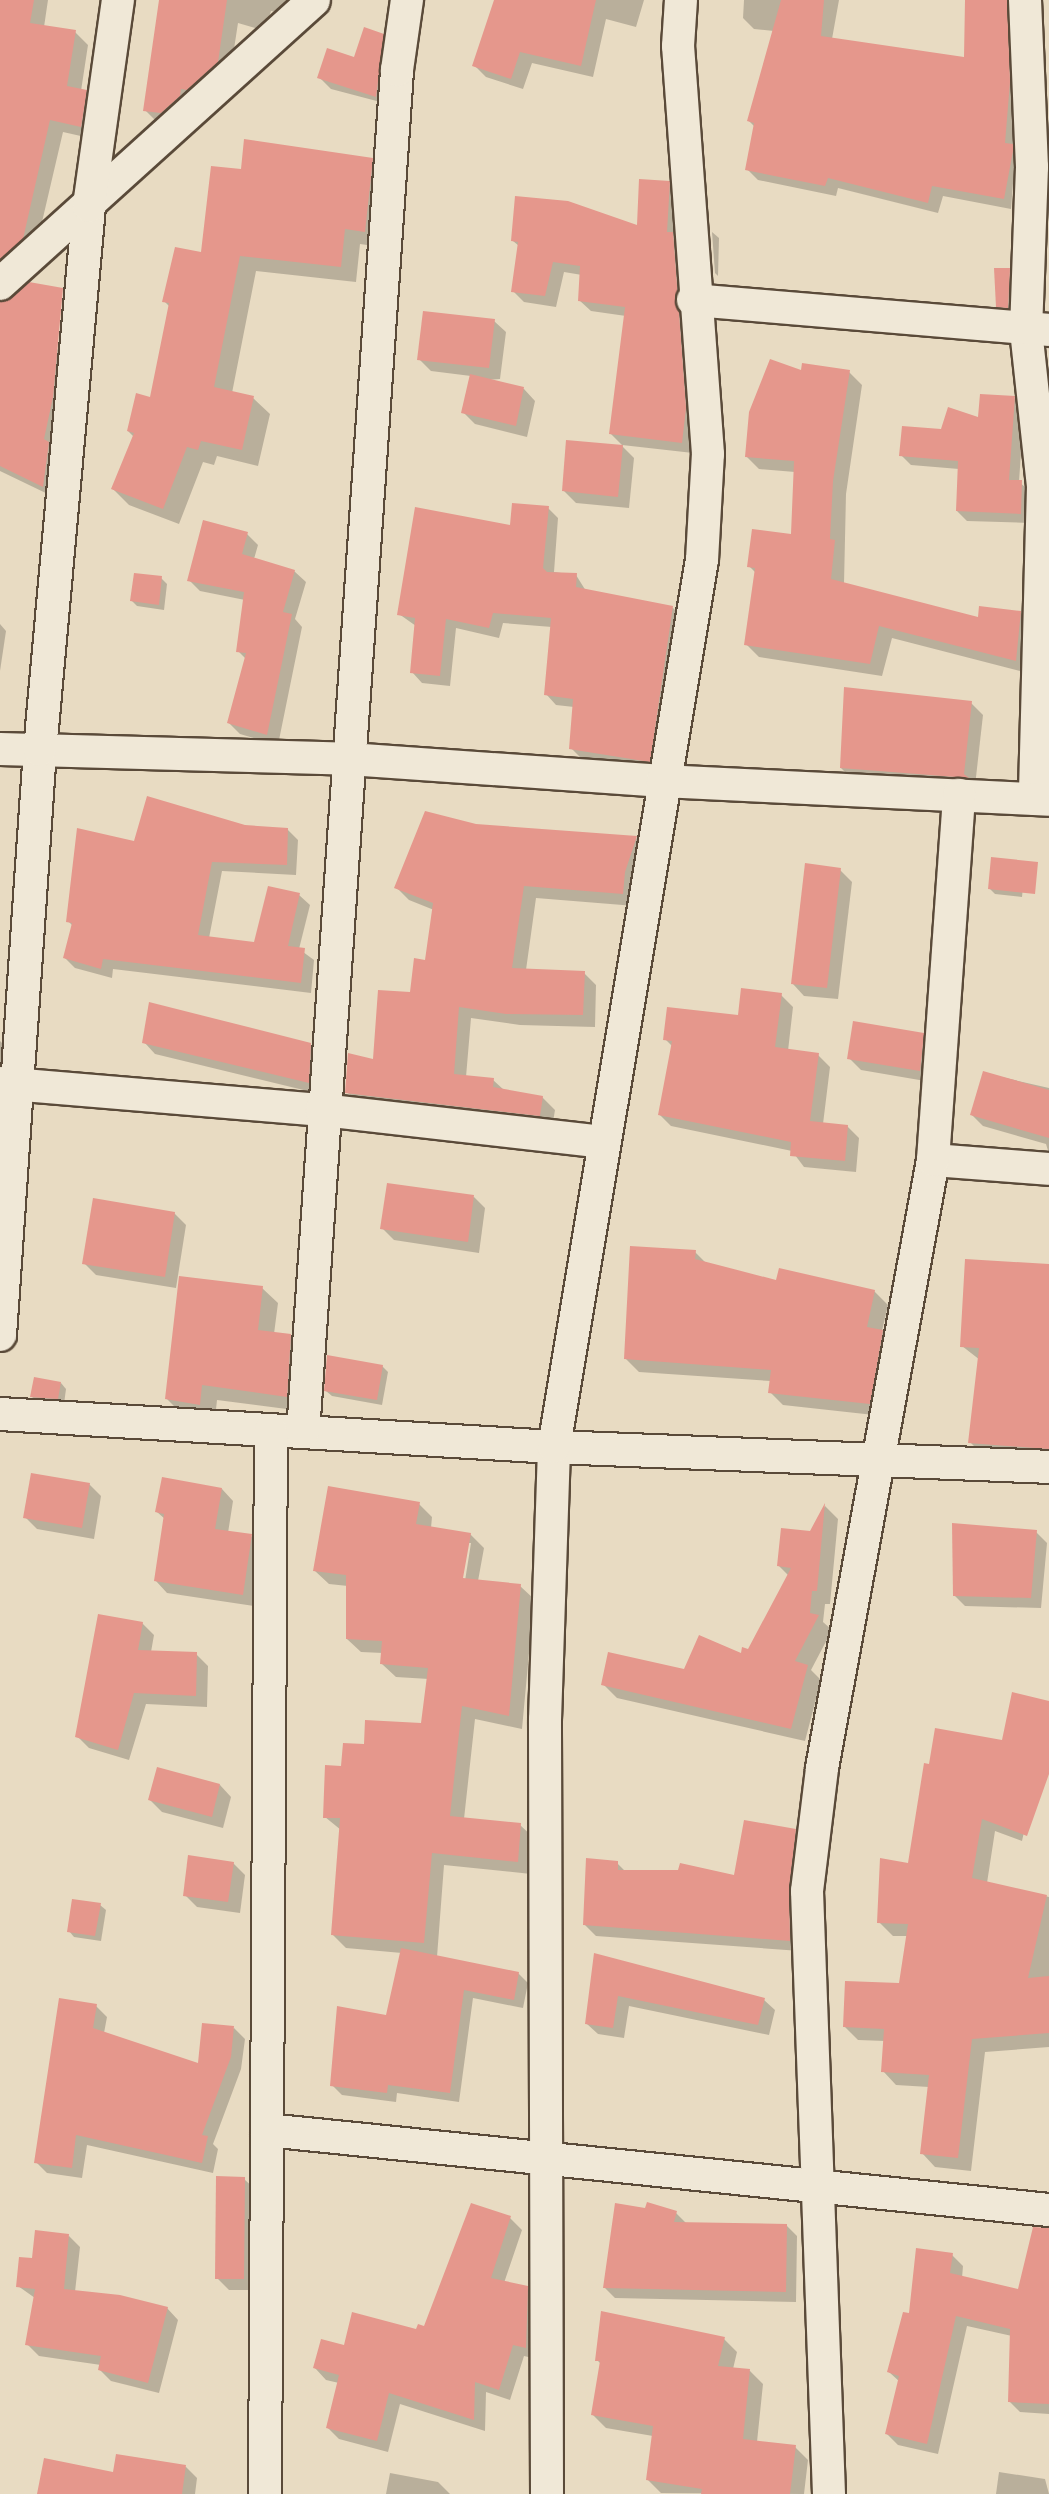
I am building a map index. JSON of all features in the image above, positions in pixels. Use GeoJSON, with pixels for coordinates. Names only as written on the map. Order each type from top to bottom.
{"type":"FeatureCollection","features":[{"type":"Feature","properties":{"kind":"street"},"geometry":{"type":"LineString","coordinates":[[0,1335],[9,1084],[89,206],[118,0]]}},
{"type":"Feature","properties":{"kind":"street"},"geometry":{"type":"LineString","coordinates":[[0,284],[314,0]]}},
{"type":"Feature","properties":{"kind":"street"},"geometry":{"type":"LineString","coordinates":[[303,1432],[322,1110],[397,70],[407,0]]}},
{"type":"Feature","properties":{"kind":"street"},"geometry":{"type":"LineString","coordinates":[[547,2494],[544,2155],[545,1720],[554,1447],[704,533],[708,454],[693,300],[678,46],[681,0]]}},
{"type":"Feature","properties":{"kind":"street"},"geometry":{"type":"LineString","coordinates":[[0,749],[349,759],[663,781],[1042,799],[1043,486],[1025,0]]}},
{"type":"Feature","properties":{"kind":"street"},"geometry":{"type":"LineString","coordinates":[[693,300],[1037,330]]}},
{"type":"Feature","properties":{"kind":"street"},"geometry":{"type":"LineString","coordinates":[[830,2494],[821,2185],[807,1891],[822,1768],[875,1460],[933,1160],[959,795]]}},
{"type":"Feature","properties":{"kind":"street"},"geometry":{"type":"LineString","coordinates":[[9,1084],[322,1110],[604,1142]]}},
{"type":"Feature","properties":{"kind":"street"},"geometry":{"type":"LineString","coordinates":[[933,1160],[1049,1169]]}},
{"type":"Feature","properties":{"kind":"street"},"geometry":{"type":"LineString","coordinates":[[0,1414],[554,1447],[1049,1467]]}},
{"type":"Feature","properties":{"kind":"street"},"geometry":{"type":"LineString","coordinates":[[265,2494],[271,1430]]}},
{"type":"Feature","properties":{"kind":"street"},"geometry":{"type":"LineString","coordinates":[[267,2130],[544,2155],[1049,2210]]}},
{"type":"Feature","properties":{"kind":"building"},"geometry":{"type":"Polygon","coordinates":[[[0,0],[34,0],[30,23],[76,30],[67,86],[87,90],[81,127],[50,120],[23,239],[0,259],[0,0]]]}},
{"type":"Feature","properties":{"kind":"building"},"geometry":{"type":"Polygon","coordinates":[[[159,0],[227,0],[218,62],[187,90],[181,89],[180,96],[161,113],[143,111],[159,0]]]}},
{"type":"Feature","properties":{"kind":"building"},"geometry":{"type":"Polygon","coordinates":[[[494,0],[596,0],[581,66],[520,52],[511,79],[472,66],[494,0]]]}},
{"type":"Feature","properties":{"kind":"building"},"geometry":{"type":"Polygon","coordinates":[[[781,0],[824,0],[821,36],[964,57],[965,0],[1007,0],[1010,82],[1005,143],[1013,144],[1013,151],[1004,199],[932,186],[928,203],[828,178],[825,186],[745,170],[754,123],[747,121],[781,0]]]}},
{"type":"Feature","properties":{"kind":"building"},"geometry":{"type":"Polygon","coordinates":[[[364,27],[384,34],[376,97],[317,78],[327,48],[354,57],[364,27]]]}},
{"type":"Feature","properties":{"kind":"building"},"geometry":{"type":"Polygon","coordinates":[[[244,139],[373,158],[365,232],[345,229],[341,267],[240,256],[214,387],[254,396],[242,450],[201,441],[198,450],[187,447],[163,509],[111,489],[134,433],[127,431],[136,393],[150,397],[169,303],[162,302],[175,247],[201,252],[211,166],[241,169],[244,139]]]}},
{"type":"Feature","properties":{"kind":"building"},"geometry":{"type":"Polygon","coordinates":[[[639,179],[670,181],[667,232],[673,232],[686,408],[682,443],[609,434],[625,307],[578,301],[580,266],[553,262],[545,296],[511,292],[518,242],[511,241],[515,196],[568,201],[637,225],[639,179]]]}},
{"type":"Feature","properties":{"kind":"building"},"geometry":{"type":"Polygon","coordinates":[[[994,268],[1010,268],[1008,308],[996,307],[994,268]]]}},
{"type":"Feature","properties":{"kind":"building"},"geometry":{"type":"Polygon","coordinates":[[[29,282],[63,288],[53,397],[44,439],[49,442],[43,487],[0,466],[0,302],[29,282]]]}},
{"type":"Feature","properties":{"kind":"building"},"geometry":{"type":"Polygon","coordinates":[[[423,311],[495,319],[489,368],[417,360],[423,311]]]}},
{"type":"Feature","properties":{"kind":"building"},"geometry":{"type":"Polygon","coordinates":[[[770,359],[801,370],[802,363],[850,370],[833,481],[830,539],[835,540],[831,579],[978,617],[979,606],[1021,611],[1016,661],[879,626],[870,664],[744,645],[755,568],[747,567],[752,529],[791,534],[794,461],[745,457],[749,412],[770,359]]]}},
{"type":"Feature","properties":{"kind":"building"},"geometry":{"type":"Polygon","coordinates":[[[470,374],[524,387],[516,426],[461,413],[470,374]]]}},
{"type":"Feature","properties":{"kind":"building"},"geometry":{"type":"Polygon","coordinates":[[[980,394],[1015,396],[1009,480],[1022,480],[1021,514],[956,511],[958,461],[899,456],[902,426],[941,429],[948,407],[978,417],[980,394]]]}},
{"type":"Feature","properties":{"kind":"building"},"geometry":{"type":"Polygon","coordinates":[[[566,440],[623,445],[618,497],[562,491],[566,440]]]}},
{"type":"Feature","properties":{"kind":"building"},"geometry":{"type":"Polygon","coordinates":[[[512,503],[549,506],[543,568],[547,572],[577,573],[576,587],[673,606],[650,762],[569,749],[573,699],[544,695],[551,618],[493,613],[489,628],[446,619],[440,676],[410,673],[415,618],[397,615],[415,507],[510,525],[512,503]]]}},
{"type":"Feature","properties":{"kind":"building"},"geometry":{"type":"Polygon","coordinates":[[[203,520],[248,532],[242,554],[295,570],[283,612],[292,614],[267,735],[227,723],[246,653],[236,652],[244,592],[187,581],[203,520]]]}},
{"type":"Feature","properties":{"kind":"building"},"geometry":{"type":"Polygon","coordinates":[[[134,573],[162,576],[159,605],[130,601],[134,573]]]}},
{"type":"Feature","properties":{"kind":"building"},"geometry":{"type":"Polygon","coordinates":[[[844,687],[972,701],[964,774],[969,778],[840,768],[844,687]]]}},
{"type":"Feature","properties":{"kind":"building"},"geometry":{"type":"Polygon","coordinates":[[[147,796],[245,825],[288,828],[287,865],[212,862],[198,935],[254,942],[268,886],[300,893],[288,946],[305,948],[301,983],[103,959],[101,969],[63,958],[72,923],[66,922],[77,828],[134,841],[147,796]]]}},
{"type":"Feature","properties":{"kind":"building"},"geometry":{"type":"Polygon","coordinates":[[[425,811],[476,824],[637,836],[625,872],[623,894],[524,886],[512,968],[585,971],[583,1015],[506,1014],[459,1007],[454,1074],[494,1078],[493,1087],[543,1096],[540,1116],[345,1093],[348,1053],[373,1059],[378,990],[410,992],[414,958],[425,960],[433,903],[394,888],[425,811]]]}},
{"type":"Feature","properties":{"kind":"building"},"geometry":{"type":"Polygon","coordinates":[[[991,857],[1038,862],[1035,894],[988,889],[991,857]]]}},
{"type":"Feature","properties":{"kind":"building"},"geometry":{"type":"Polygon","coordinates":[[[805,863],[841,868],[827,988],[791,984],[805,863]]]}},
{"type":"Feature","properties":{"kind":"building"},"geometry":{"type":"Polygon","coordinates":[[[741,988],[782,993],[775,1047],[819,1053],[810,1121],[848,1125],[845,1161],[790,1156],[791,1142],[658,1115],[672,1041],[663,1040],[667,1007],[738,1015],[741,988]]]}},
{"type":"Feature","properties":{"kind":"building"},"geometry":{"type":"Polygon","coordinates":[[[149,1002],[311,1043],[309,1083],[142,1043],[149,1002]]]}},
{"type":"Feature","properties":{"kind":"building"},"geometry":{"type":"Polygon","coordinates":[[[853,1021],[924,1033],[920,1071],[847,1059],[853,1021]]]}},
{"type":"Feature","properties":{"kind":"building"},"geometry":{"type":"Polygon","coordinates":[[[983,1071],[1049,1090],[1049,1138],[970,1115],[983,1071]]]}},
{"type":"Feature","properties":{"kind":"building"},"geometry":{"type":"Polygon","coordinates":[[[387,1183],[474,1195],[468,1242],[380,1229],[387,1183]]]}},
{"type":"Feature","properties":{"kind":"building"},"geometry":{"type":"Polygon","coordinates":[[[93,1198],[175,1212],[165,1277],[82,1264],[93,1198]]]}},
{"type":"Feature","properties":{"kind":"building"},"geometry":{"type":"Polygon","coordinates":[[[630,1246],[696,1250],[695,1259],[776,1280],[779,1268],[875,1290],[867,1327],[883,1330],[870,1404],[768,1393],[771,1370],[624,1359],[630,1246]]]}},
{"type":"Feature","properties":{"kind":"building"},"geometry":{"type":"Polygon","coordinates":[[[965,1259],[1049,1264],[1049,1449],[968,1443],[979,1348],[960,1347],[965,1259]]]}},
{"type":"Feature","properties":{"kind":"building"},"geometry":{"type":"Polygon","coordinates":[[[179,1276],[263,1286],[258,1330],[291,1334],[287,1397],[202,1385],[200,1405],[165,1399],[179,1276]]]}},
{"type":"Feature","properties":{"kind":"building"},"geometry":{"type":"Polygon","coordinates":[[[327,1355],[383,1365],[377,1400],[324,1391],[327,1355]]]}},
{"type":"Feature","properties":{"kind":"building"},"geometry":{"type":"Polygon","coordinates":[[[34,1377],[61,1382],[58,1399],[30,1397],[34,1377]]]}},
{"type":"Feature","properties":{"kind":"building"},"geometry":{"type":"Polygon","coordinates":[[[31,1473],[90,1483],[82,1528],[23,1518],[31,1473]]]}},
{"type":"Feature","properties":{"kind":"building"},"geometry":{"type":"Polygon","coordinates":[[[162,1477],[222,1488],[215,1529],[252,1534],[243,1595],[154,1581],[164,1514],[155,1512],[162,1477]]]}},
{"type":"Feature","properties":{"kind":"building"},"geometry":{"type":"Polygon","coordinates":[[[328,1486],[420,1502],[416,1524],[471,1533],[463,1578],[521,1584],[509,1716],[462,1706],[450,1816],[521,1823],[518,1862],[432,1853],[424,1943],[331,1935],[340,1818],[323,1818],[325,1765],[341,1766],[343,1743],[364,1744],[365,1720],[421,1723],[428,1668],[380,1664],[382,1641],[346,1639],[346,1575],[313,1571],[328,1486]]]}},
{"type":"Feature","properties":{"kind":"building"},"geometry":{"type":"Polygon","coordinates":[[[825,1503],[817,1591],[812,1591],[810,1613],[819,1615],[795,1661],[808,1665],[791,1729],[601,1685],[608,1652],[684,1669],[699,1635],[741,1653],[742,1647],[748,1649],[791,1568],[777,1566],[781,1528],[810,1531],[825,1503]]]}},
{"type":"Feature","properties":{"kind":"building"},"geometry":{"type":"Polygon","coordinates":[[[952,1523],[1037,1530],[1031,1598],[953,1596],[952,1523]]]}},
{"type":"Feature","properties":{"kind":"building"},"geometry":{"type":"Polygon","coordinates":[[[98,1614],[143,1622],[138,1650],[197,1652],[196,1696],[134,1693],[118,1750],[75,1737],[98,1614]]]}},
{"type":"Feature","properties":{"kind":"building"},"geometry":{"type":"Polygon","coordinates":[[[1012,1692],[1049,1701],[1049,1774],[1027,1836],[982,1819],[972,1878],[1047,1895],[1028,1978],[1049,1976],[1049,2033],[972,2039],[958,2158],[920,2154],[929,2075],[881,2072],[884,2029],[843,2027],[845,1981],[899,1983],[908,1924],[877,1923],[880,1858],[908,1863],[924,1763],[929,1764],[935,1728],[1002,1740],[1012,1692]]]}},
{"type":"Feature","properties":{"kind":"building"},"geometry":{"type":"Polygon","coordinates":[[[157,1767],[220,1784],[212,1817],[148,1800],[157,1767]]]}},
{"type":"Feature","properties":{"kind":"building"},"geometry":{"type":"Polygon","coordinates":[[[744,1820],[796,1829],[789,1889],[790,1941],[583,1925],[586,1858],[618,1861],[618,1870],[678,1870],[680,1863],[734,1875],[744,1820]]]}},
{"type":"Feature","properties":{"kind":"building"},"geometry":{"type":"Polygon","coordinates":[[[188,1855],[234,1862],[228,1902],[183,1896],[188,1855]]]}},
{"type":"Feature","properties":{"kind":"building"},"geometry":{"type":"Polygon","coordinates":[[[72,1899],[101,1903],[95,1936],[67,1932],[72,1899]]]}},
{"type":"Feature","properties":{"kind":"building"},"geometry":{"type":"Polygon","coordinates":[[[401,1948],[519,1972],[514,2000],[464,1990],[450,2093],[388,2085],[387,2093],[330,2086],[337,2006],[386,2015],[401,1948]]]}},
{"type":"Feature","properties":{"kind":"building"},"geometry":{"type":"Polygon","coordinates":[[[594,1953],[765,1998],[758,2025],[618,1996],[613,2028],[585,2024],[594,1953]]]}},
{"type":"Feature","properties":{"kind":"building"},"geometry":{"type":"Polygon","coordinates":[[[59,1998],[97,2004],[93,2028],[198,2063],[202,2023],[234,2026],[231,2057],[202,2135],[208,2136],[202,2163],[76,2135],[72,2168],[34,2163],[59,1998]]]}},
{"type":"Feature","properties":{"kind":"building"},"geometry":{"type":"Polygon","coordinates":[[[216,2176],[245,2177],[244,2279],[215,2279],[216,2176]]]}},
{"type":"Feature","properties":{"kind":"building"},"geometry":{"type":"Polygon","coordinates":[[[647,2202],[677,2211],[674,2222],[787,2224],[786,2292],[603,2288],[615,2203],[645,2208],[647,2202]]]}},
{"type":"Feature","properties":{"kind":"building"},"geometry":{"type":"Polygon","coordinates":[[[471,2203],[511,2216],[491,2278],[528,2286],[526,2348],[513,2345],[499,2390],[475,2382],[474,2420],[389,2393],[377,2441],[326,2428],[339,2375],[313,2368],[321,2339],[344,2345],[352,2312],[416,2329],[418,2324],[424,2326],[471,2203]]]}},
{"type":"Feature","properties":{"kind":"building"},"geometry":{"type":"Polygon","coordinates":[[[1033,2227],[1049,2228],[1049,2404],[1008,2402],[1010,2329],[956,2316],[927,2444],[885,2434],[899,2376],[887,2372],[903,2312],[909,2313],[916,2248],[953,2253],[950,2273],[1018,2289],[1033,2227]]]}},
{"type":"Feature","properties":{"kind":"building"},"geometry":{"type":"Polygon","coordinates":[[[35,2230],[69,2234],[64,2289],[120,2295],[168,2307],[148,2383],[98,2370],[101,2356],[25,2345],[35,2289],[16,2287],[19,2257],[32,2258],[35,2230]]]}},
{"type":"Feature","properties":{"kind":"building"},"geometry":{"type":"Polygon","coordinates":[[[601,2311],[725,2337],[718,2366],[750,2369],[743,2439],[796,2445],[790,2494],[701,2494],[702,2489],[646,2480],[653,2426],[591,2415],[600,2361],[595,2361],[601,2311]]]}},
{"type":"Feature","properties":{"kind":"building"},"geometry":{"type":"Polygon","coordinates":[[[116,2454],[186,2465],[182,2494],[37,2494],[44,2458],[113,2472],[116,2454]]]}}]}
